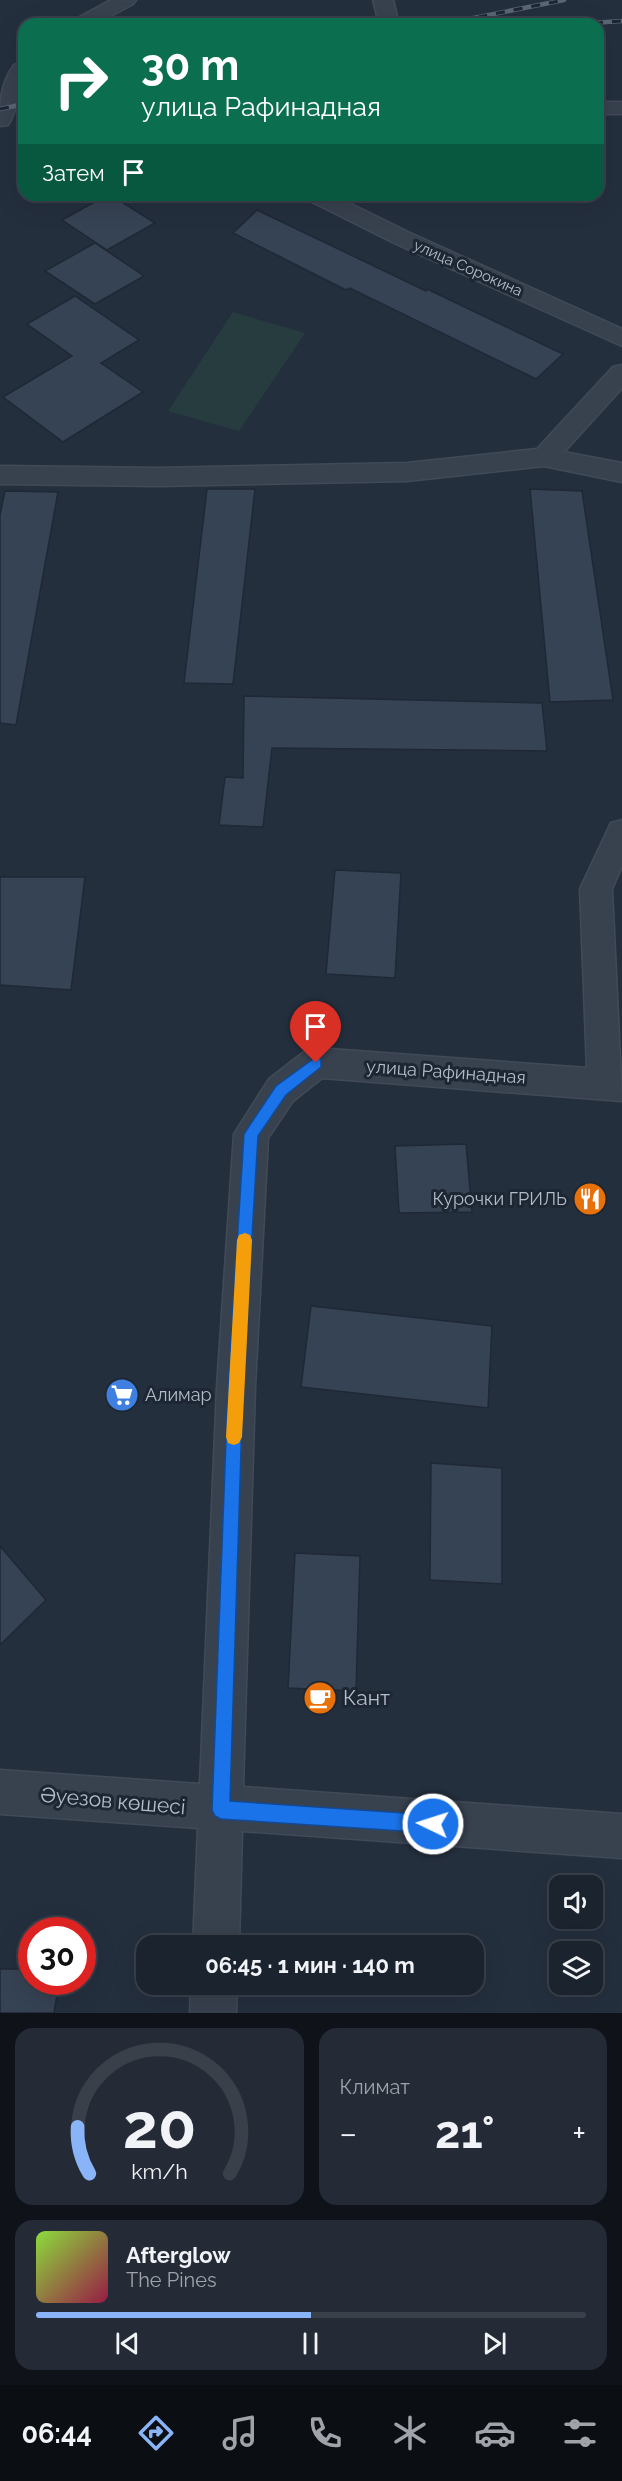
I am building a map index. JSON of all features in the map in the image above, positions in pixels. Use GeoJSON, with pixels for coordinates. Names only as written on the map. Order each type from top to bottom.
{"type":"FeatureCollection","features":[{"type":"Feature","properties":{"kind":"street"},"geometry":{"type":"LineString","coordinates":[[92,18],[126,0]]}},
{"type":"Feature","properties":{"kind":"street"},"geometry":{"type":"LineString","coordinates":[[383,0],[388,18]]}},
{"type":"Feature","properties":{"kind":"street"},"geometry":{"type":"LineString","coordinates":[[0,120],[15,64]]}},
{"type":"Feature","properties":{"kind":"street"},"geometry":{"type":"LineString","coordinates":[[604,108],[622,108]]}},
{"type":"Feature","properties":{"kind":"street","name":"улица Сорокина"},"geometry":{"type":"LineString","coordinates":[[328,201],[400,237],[622,338]]}},
{"type":"Feature","properties":{"kind":"street"},"geometry":{"type":"LineString","coordinates":[[544,457],[622,373]]}},
{"type":"Feature","properties":{"kind":"street"},"geometry":{"type":"LineString","coordinates":[[0,475],[159,477],[407,472],[544,457],[622,473]]}},
{"type":"Feature","properties":{"kind":"street"},"geometry":{"type":"LineString","coordinates":[[614,1085],[596,889],[622,832]]}},
{"type":"Feature","properties":{"kind":"street","name":"улица Рафинадная"},"geometry":{"type":"LineString","coordinates":[[216,1935],[236,1387],[251,1134],[281,1090],[316,1063],[614,1085]]}},
{"type":"Feature","properties":{"kind":"street","name":"Әуезов көшесі"},"geometry":{"type":"LineString","coordinates":[[0,1792],[221,1810],[622,1836]]}},
{"type":"Feature","properties":{"kind":"street"},"geometry":{"type":"LineString","coordinates":[[213,2013],[214,1995]]}},
{"type":"Feature","properties":{"kind":"green space"},"geometry":{"type":"Polygon","coordinates":[[[233,312],[305,333],[239,431],[168,411],[233,312]]]}},
{"type":"Feature","properties":{"kind":"building"},"geometry":{"type":"Polygon","coordinates":[[[96,201],[120,201],[155,223],[107,250],[62,220],[96,201]]]}},
{"type":"Feature","properties":{"kind":"building"},"geometry":{"type":"Polygon","coordinates":[[[257,210],[563,354],[536,379],[350,288],[346,290],[233,233],[257,210]]]}},
{"type":"Feature","properties":{"kind":"building"},"geometry":{"type":"Polygon","coordinates":[[[95,243],[144,276],[95,304],[45,271],[95,243]]]}},
{"type":"Feature","properties":{"kind":"building"},"geometry":{"type":"Polygon","coordinates":[[[75,296],[139,340],[101,363],[143,392],[63,442],[3,397],[72,356],[27,324],[75,296]]]}},
{"type":"Feature","properties":{"kind":"building"},"geometry":{"type":"Polygon","coordinates":[[[207,489],[255,489],[233,684],[184,683],[207,489]]]}},
{"type":"Feature","properties":{"kind":"building"},"geometry":{"type":"Polygon","coordinates":[[[530,489],[582,491],[613,700],[550,702],[530,489]]]}},
{"type":"Feature","properties":{"kind":"building"},"geometry":{"type":"Polygon","coordinates":[[[5,491],[58,492],[16,725],[0,723],[0,515],[5,491]]]}},
{"type":"Feature","properties":{"kind":"building"},"geometry":{"type":"Polygon","coordinates":[[[244,696],[542,703],[547,751],[272,748],[263,827],[219,825],[225,777],[243,778],[244,696]]]}},
{"type":"Feature","properties":{"kind":"building"},"geometry":{"type":"Polygon","coordinates":[[[335,870],[401,873],[395,978],[326,974],[335,870]]]}},
{"type":"Feature","properties":{"kind":"building"},"geometry":{"type":"Polygon","coordinates":[[[0,877],[85,877],[71,990],[0,985],[0,877]]]}},
{"type":"Feature","properties":{"kind":"building"},"geometry":{"type":"Polygon","coordinates":[[[466,1144],[472,1212],[399,1213],[395,1146],[466,1144]]]}},
{"type":"Feature","properties":{"kind":"building"},"geometry":{"type":"Polygon","coordinates":[[[311,1306],[492,1326],[488,1408],[301,1387],[311,1306]]]}},
{"type":"Feature","properties":{"kind":"building"},"geometry":{"type":"Polygon","coordinates":[[[431,1463],[502,1468],[502,1584],[430,1580],[431,1463]]]}},
{"type":"Feature","properties":{"kind":"building"},"geometry":{"type":"Polygon","coordinates":[[[0,1546],[46,1600],[0,1645],[0,1546]]]}},
{"type":"Feature","properties":{"kind":"building"},"geometry":{"type":"Polygon","coordinates":[[[295,1553],[360,1556],[356,1691],[288,1688],[295,1553]]]}},
{"type":"Feature","properties":{"kind":"building"},"geometry":{"type":"Polygon","coordinates":[[[0,1969],[18,1969],[18,1995],[57,1995],[54,2013],[0,2013],[0,1969]]]}},
{"type":"Feature","properties":{"kind":"railway"},"geometry":{"type":"LineString","coordinates":[[473,18],[564,0]]}},
{"type":"Feature","properties":{"kind":"railway"},"geometry":{"type":"LineString","coordinates":[[604,22],[622,21]]}},
{"type":"Feature","properties":{"kind":"railway"},"geometry":{"type":"LineString","coordinates":[[0,109],[18,105]]}},
{"type":"Feature","properties":{"kind":"slow traffic"},"geometry":{"type":"LineString","coordinates":[[234,1437],[245,1240]]}},
{"type":"Feature","properties":{"kind":"place","name":"Курочки ГРИЛЬ"},"geometry":{"type":"Point","coordinates":[590,1199]}},
{"type":"Feature","properties":{"kind":"place","name":"Алимар"},"geometry":{"type":"Point","coordinates":[122,1395]}},
{"type":"Feature","properties":{"kind":"place","name":"Кант"},"geometry":{"type":"Point","coordinates":[320,1698]}},
{"type":"Feature","properties":{"kind":"route"},"geometry":{"type":"LineString","coordinates":[[316,1063],[281,1090],[251,1134],[236,1387],[221,1810],[433,1824]]}}]}
